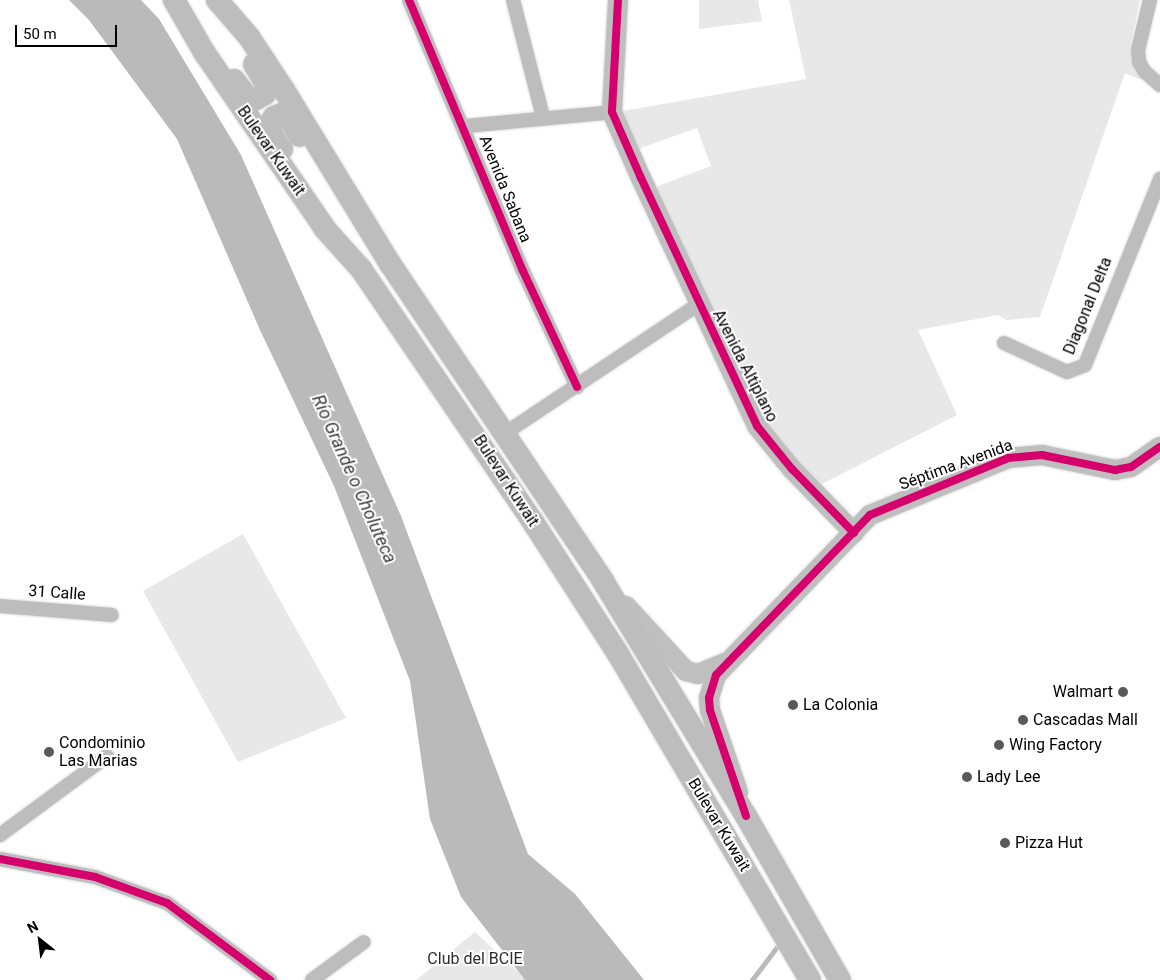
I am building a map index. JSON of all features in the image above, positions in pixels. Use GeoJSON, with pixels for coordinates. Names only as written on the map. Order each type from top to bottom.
{"type":"FeatureCollection","features":[{"type":"Feature","properties":{"kind":"main road","name":"Bulevar Kuwait"},"geometry":{"type":"LineString","coordinates":[[174,0],[204,52],[325,229],[362,269],[480,441],[610,642],[810,980]]}},
{"type":"Feature","properties":{"kind":"main road"},"geometry":{"type":"LineString","coordinates":[[181,0],[242,93],[248,98],[256,99],[265,94],[266,84],[213,0]]}},
{"type":"Feature","properties":{"kind":"main road","name":"Bulevar Kuwait"},"geometry":{"type":"LineString","coordinates":[[218,0],[249,37],[284,90],[391,265],[603,581],[746,816],[840,980]]}},
{"type":"Feature","properties":{"kind":"main road"},"geometry":{"type":"LineString","coordinates":[[362,269],[272,135],[270,124],[274,117],[282,114],[288,117],[391,265]]}},
{"type":"Feature","properties":{"kind":"street","name":"Avenida Sabana"},"geometry":{"type":"LineString","coordinates":[[410,0],[465,126],[523,271],[577,386]]}},
{"type":"Feature","properties":{"kind":"street"},"geometry":{"type":"LineString","coordinates":[[513,0],[543,116]]}},
{"type":"Feature","properties":{"kind":"street","name":"Avenida Altiplano"},"geometry":{"type":"LineString","coordinates":[[618,0],[612,112],[699,304],[757,426],[792,469],[854,533]]}},
{"type":"Feature","properties":{"kind":"street"},"geometry":{"type":"LineString","coordinates":[[1150,0],[1138,50],[1139,62],[1145,72],[1160,85]]}},
{"type":"Feature","properties":{"kind":"street"},"geometry":{"type":"LineString","coordinates":[[465,126],[543,116],[612,112]]}},
{"type":"Feature","properties":{"kind":"street","name":"Diagonal Delta"},"geometry":{"type":"LineString","coordinates":[[1004,343],[1067,372],[1085,365],[1160,179]]}},
{"type":"Feature","properties":{"kind":"street"},"geometry":{"type":"LineString","coordinates":[[504,434],[699,304]]}},
{"type":"Feature","properties":{"kind":"street","name":"Séptima Avenida"},"geometry":{"type":"LineString","coordinates":[[854,533],[880,509],[1008,458],[1042,455],[1114,470],[1131,467],[1160,447]]}},
{"type":"Feature","properties":{"kind":"street"},"geometry":{"type":"LineString","coordinates":[[746,816],[710,710],[711,688],[725,663],[854,533]]}},
{"type":"Feature","properties":{"kind":"street"},"geometry":{"type":"LineString","coordinates":[[603,581],[686,671],[698,674],[725,663]]}},
{"type":"Feature","properties":{"kind":"street","name":"31 Calle"},"geometry":{"type":"LineString","coordinates":[[0,606],[112,615]]}},
{"type":"Feature","properties":{"kind":"street"},"geometry":{"type":"LineString","coordinates":[[0,835],[107,756]]}},
{"type":"Feature","properties":{"kind":"street"},"geometry":{"type":"LineString","coordinates":[[0,859],[95,877],[167,903],[270,980]]}},
{"type":"Feature","properties":{"kind":"street"},"geometry":{"type":"LineString","coordinates":[[312,980],[364,942]]}},
{"type":"Feature","properties":{"kind":"green space"},"geometry":{"type":"Polygon","coordinates":[[[699,0],[758,0],[762,21],[699,29],[699,0]]]}},
{"type":"Feature","properties":{"kind":"green space"},"geometry":{"type":"Polygon","coordinates":[[[789,0],[1140,0],[1130,48],[1133,66],[1142,80],[1125,73],[1040,317],[1006,320],[998,315],[918,330],[957,415],[820,485],[770,434],[653,188],[711,166],[697,128],[638,149],[623,111],[806,79],[789,0]]]}},
{"type":"Feature","properties":{"kind":"green space"},"geometry":{"type":"Polygon","coordinates":[[[243,534],[346,718],[238,762],[143,591],[243,534]]]}},
{"type":"Feature","properties":{"kind":"green space","name":"Club del BCIE"},"geometry":{"type":"Polygon","coordinates":[[[475,932],[527,980],[416,980],[475,932]]]}},
{"type":"Feature","properties":{"kind":"water","name":"Río Grande o Choluteca"},"geometry":{"type":"Polygon","coordinates":[[[69,0],[141,0],[159,19],[241,155],[401,516],[528,854],[575,894],[644,980],[525,980],[461,897],[430,819],[410,681],[334,486],[260,330],[177,139],[89,20],[69,0]]]}},
{"type":"Feature","properties":{"kind":"waterway"},"geometry":{"type":"LineString","coordinates":[[752,980],[780,943]]}},
{"type":"Feature","properties":{"kind":"cycle path"},"geometry":{"type":"LineString","coordinates":[[409,0],[523,271],[577,387]]}},
{"type":"Feature","properties":{"kind":"cycle path"},"geometry":{"type":"LineString","coordinates":[[618,0],[612,112],[641,178],[757,426],[792,469],[854,533]]}},
{"type":"Feature","properties":{"kind":"cycle path"},"geometry":{"type":"LineString","coordinates":[[746,816],[710,710],[709,698],[716,675],[870,515],[1008,458],[1042,455],[1115,470],[1131,467],[1160,447]]}},
{"type":"Feature","properties":{"kind":"cycle path"},"geometry":{"type":"LineString","coordinates":[[0,859],[95,877],[167,903],[270,980]]}},
{"type":"Feature","properties":{"kind":"place","name":"Walmart"},"geometry":{"type":"Point","coordinates":[1123,692]}},
{"type":"Feature","properties":{"kind":"place","name":"La Colonia"},"geometry":{"type":"Point","coordinates":[793,705]}},
{"type":"Feature","properties":{"kind":"place","name":"Cascadas Mall"},"geometry":{"type":"Point","coordinates":[1023,720]}},
{"type":"Feature","properties":{"kind":"place","name":"Wing Factory"},"geometry":{"type":"Point","coordinates":[999,745]}},
{"type":"Feature","properties":{"kind":"place","name":"Condominio Las Marias"},"geometry":{"type":"Point","coordinates":[49,752]}},
{"type":"Feature","properties":{"kind":"place","name":"Lady Lee"},"geometry":{"type":"Point","coordinates":[967,777]}},
{"type":"Feature","properties":{"kind":"place","name":"Pizza Hut"},"geometry":{"type":"Point","coordinates":[1005,843]}}]}
